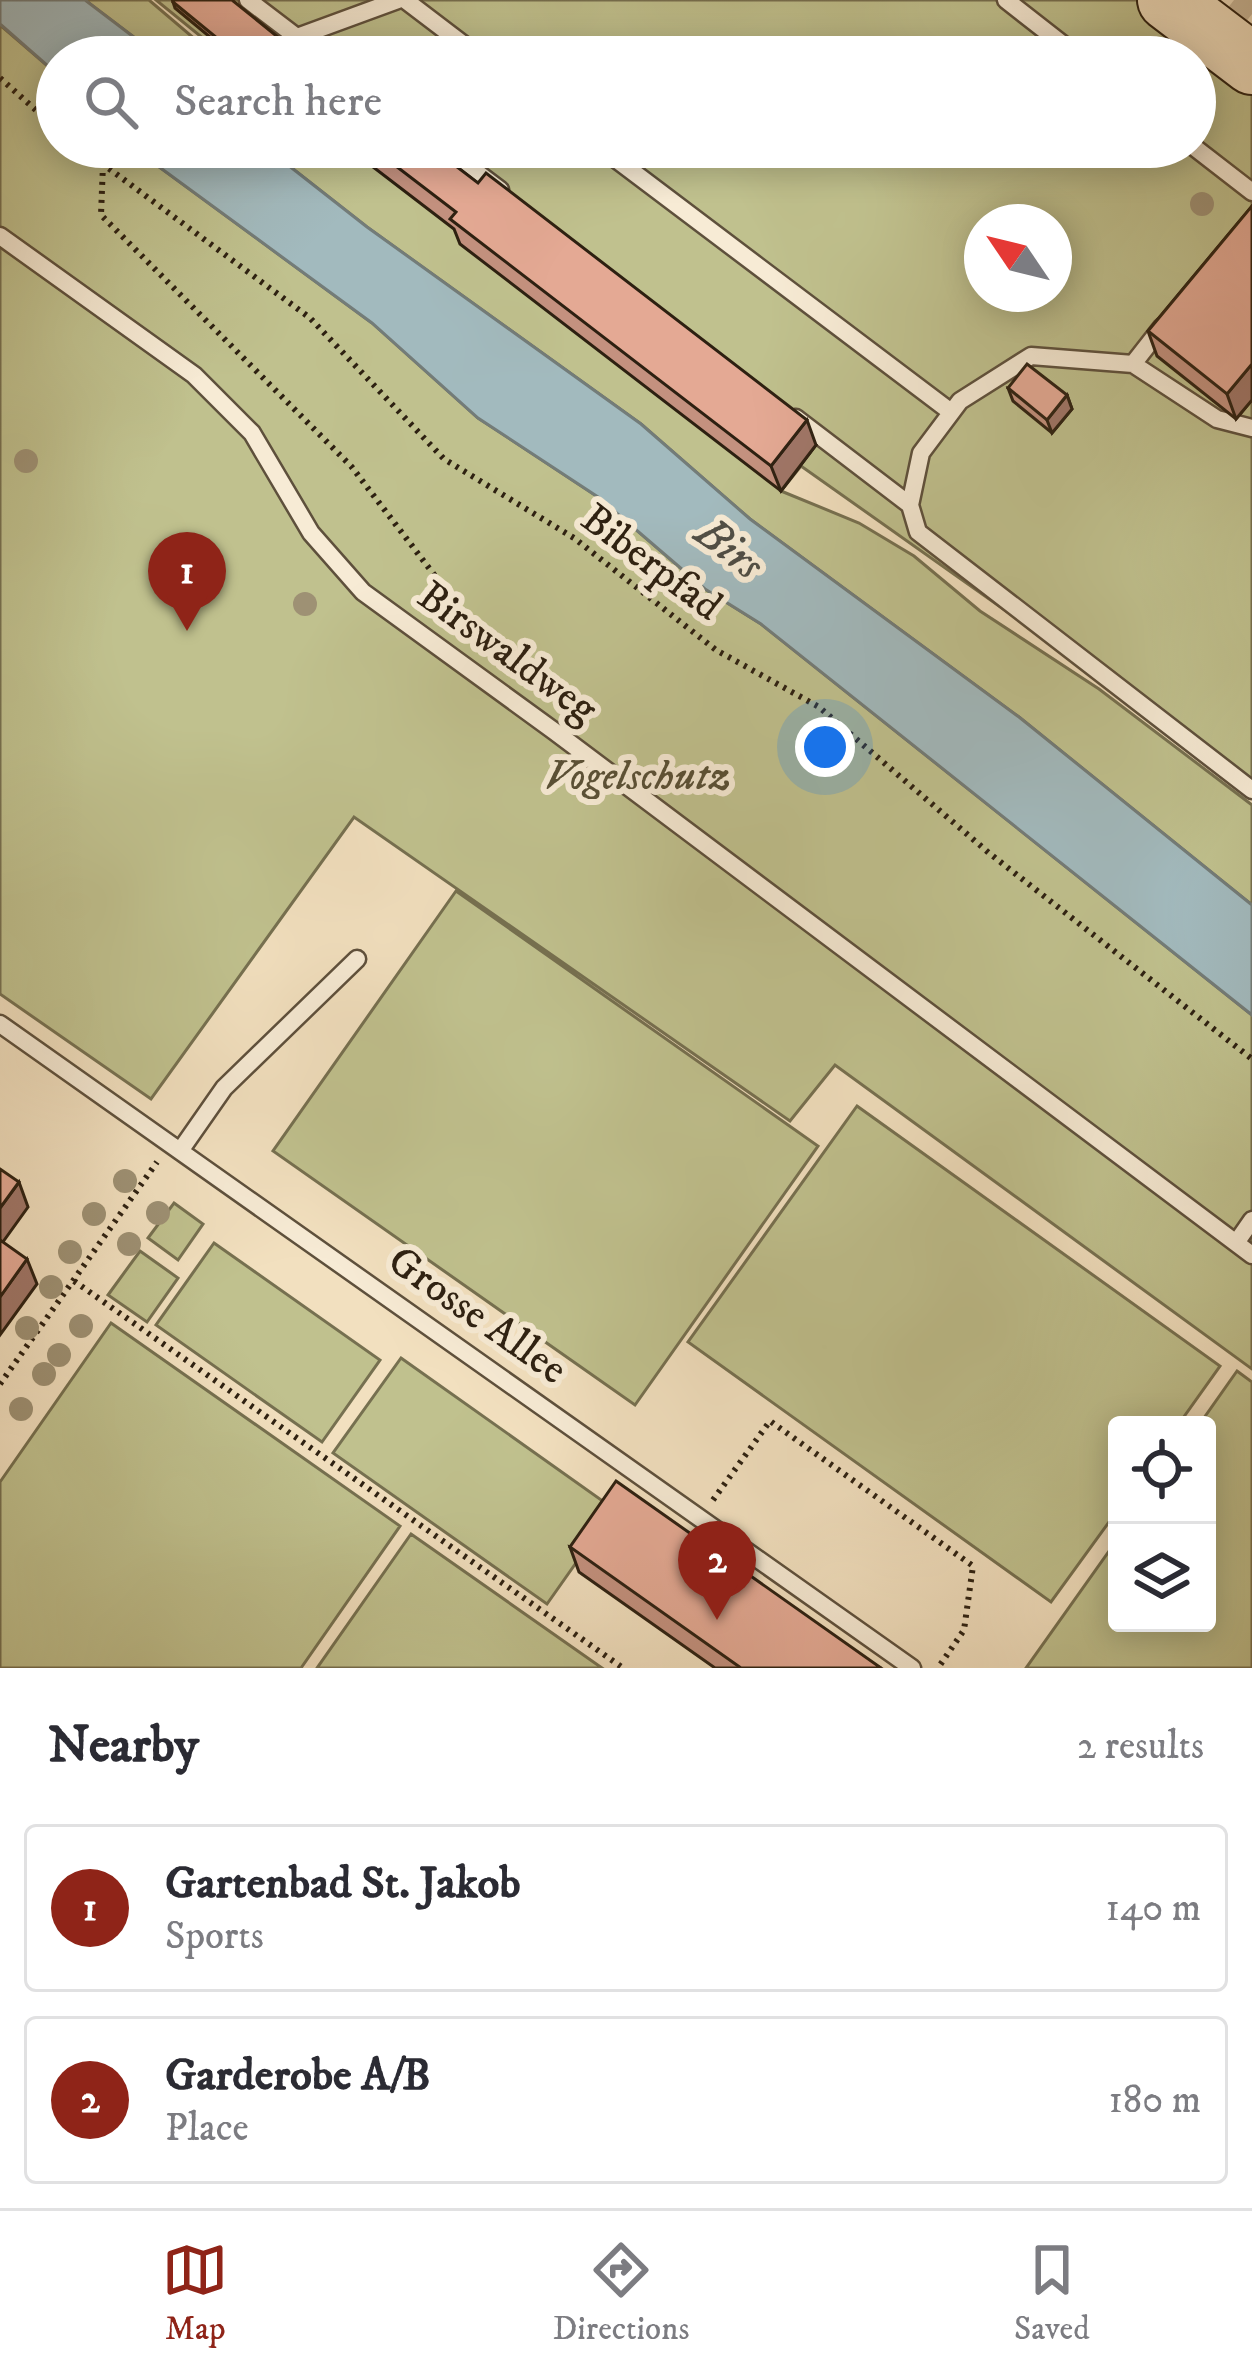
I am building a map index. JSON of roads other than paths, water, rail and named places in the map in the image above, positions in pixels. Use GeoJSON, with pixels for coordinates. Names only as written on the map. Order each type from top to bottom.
{"type":"FeatureCollection","features":[{"type":"Feature","properties":{"kind":"highway"},"geometry":{"type":"LineString","coordinates":[[1168,0],[1215,36]]}},
{"type":"Feature","properties":{"kind":"highway"},"geometry":{"type":"LineString","coordinates":[[1216,37],[1252,64]]}},
{"type":"Feature","properties":{"kind":"lane"},"geometry":{"type":"LineString","coordinates":[[248,0],[296,36]]}},
{"type":"Feature","properties":{"kind":"lane"},"geometry":{"type":"LineString","coordinates":[[300,36],[401,0],[451,36]]}},
{"type":"Feature","properties":{"kind":"lane"},"geometry":{"type":"LineString","coordinates":[[1006,0],[1052,36]]}},
{"type":"Feature","properties":{"kind":"lane"},"geometry":{"type":"LineString","coordinates":[[1216,164],[1252,192]]}},
{"type":"Feature","properties":{"kind":"lane"},"geometry":{"type":"LineString","coordinates":[[470,168],[520,206]]}},
{"type":"Feature","properties":{"kind":"lane"},"geometry":{"type":"LineString","coordinates":[[627,168],[951,412]]}},
{"type":"Feature","properties":{"kind":"lane","name":"Birswaldweg"},"geometry":{"type":"LineString","coordinates":[[0,236],[194,374],[252,433],[311,533],[363,592],[1252,1255]]}},
{"type":"Feature","properties":{"kind":"lane"},"geometry":{"type":"LineString","coordinates":[[1133,364],[1174,312]]}},
{"type":"Feature","properties":{"kind":"lane"},"geometry":{"type":"LineString","coordinates":[[1252,428],[1216,419],[1133,364],[1031,356],[960,401],[951,412],[921,453],[910,506],[918,532],[1252,790]]}},
{"type":"Feature","properties":{"kind":"lane"},"geometry":{"type":"LineString","coordinates":[[781,406],[910,506]]}},
{"type":"Feature","properties":{"kind":"lane"},"geometry":{"type":"LineString","coordinates":[[175,1147],[224,1088],[357,959]]}},
{"type":"Feature","properties":{"kind":"lane","name":"Grosse Allee"},"geometry":{"type":"LineString","coordinates":[[0,1024],[912,1668]]}},
{"type":"Feature","properties":{"kind":"lane"},"geometry":{"type":"LineString","coordinates":[[1236,1243],[1252,1220]]}},
{"type":"Feature","properties":{"kind":"water"},"geometry":{"type":"Polygon","coordinates":[[[0,0],[85,0],[132,36],[36,36],[36,56],[0,24],[0,0]]]}},
{"type":"Feature","properties":{"kind":"water","name":"Birs"},"geometry":{"type":"Polygon","coordinates":[[[161,168],[292,168],[641,424],[750,519],[1019,717],[1252,905],[1252,1015],[761,624],[705,589],[598,497],[478,418],[372,323],[161,168]]]}},
{"type":"Feature","properties":{"kind":"tunnel"},"geometry":{"type":"LineString","coordinates":[[1234,0],[1252,14]]}},
{"type":"Feature","properties":{"kind":"place","name":"Gartenbad St. Jakob"},"geometry":{"type":"Point","coordinates":[187,631]}},
{"type":"Feature","properties":{"kind":"place","name":"Garderobe A/B"},"geometry":{"type":"Point","coordinates":[717,1620]}},
{"type":"Feature","properties":{"kind":"park label","name":"Vogelschutz"},"geometry":{"type":"Point","coordinates":[638,777]}}]}
